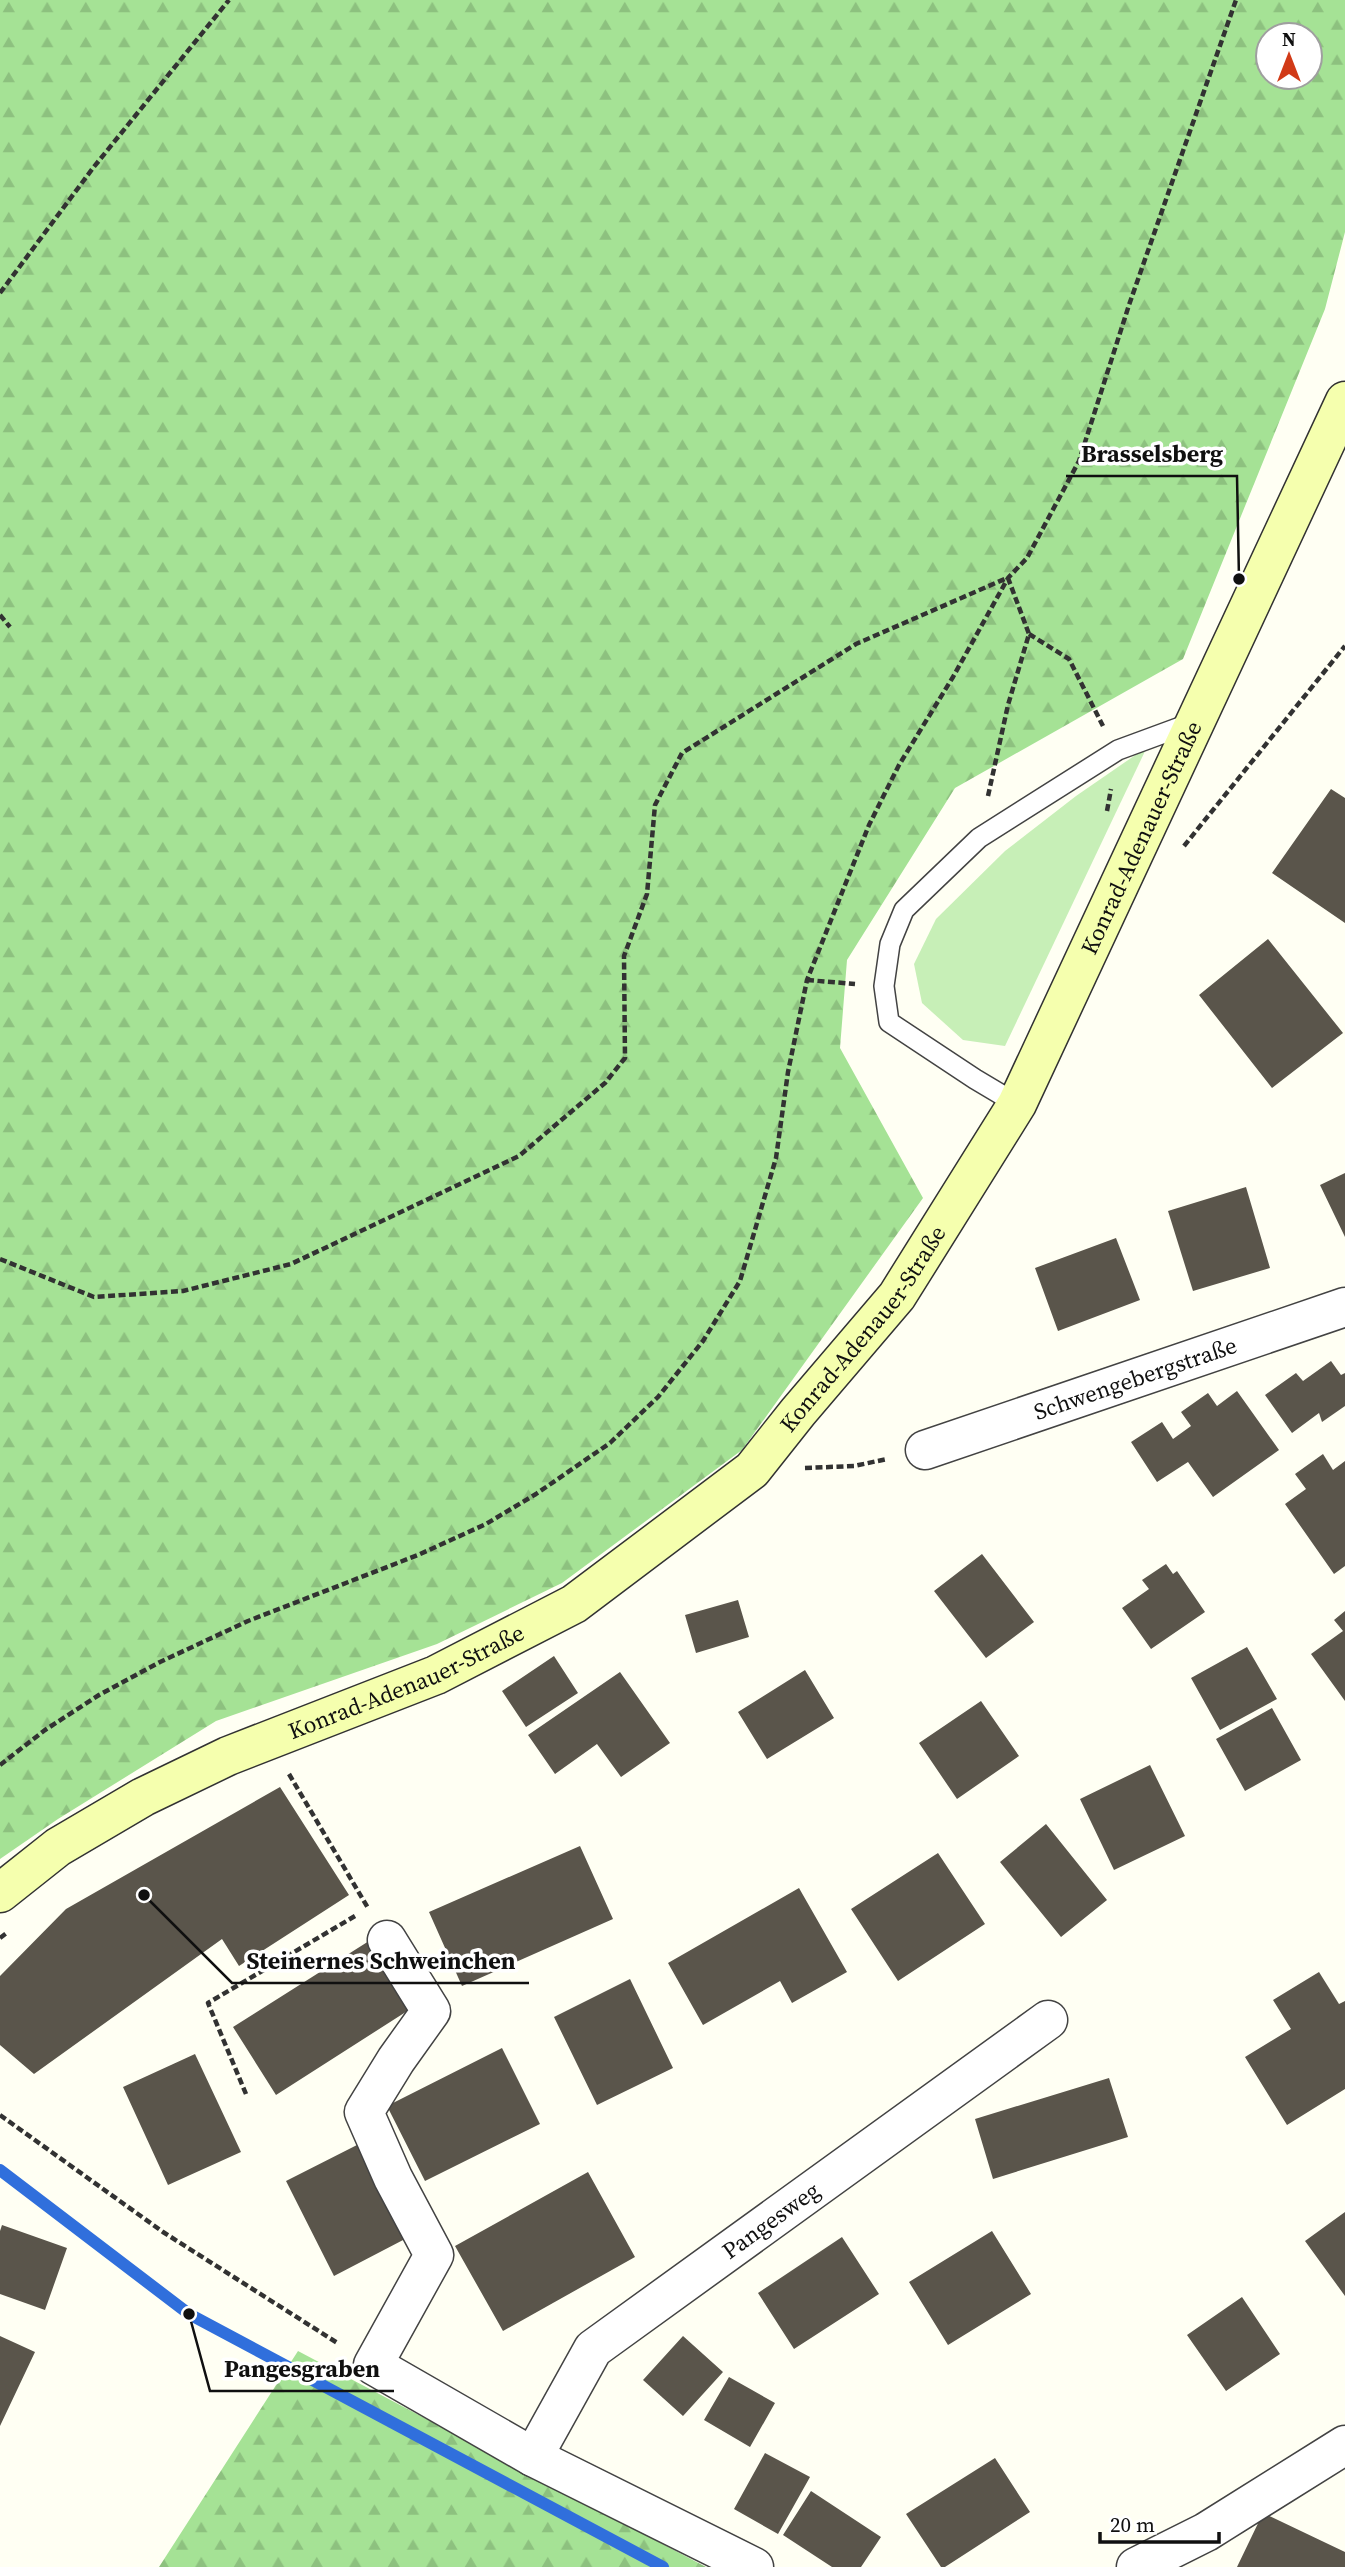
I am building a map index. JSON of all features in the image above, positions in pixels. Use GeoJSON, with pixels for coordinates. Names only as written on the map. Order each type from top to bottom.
{"type":"FeatureCollection","features":[{"type":"Feature","properties":{"kind":"main road","name":"Konrad-Adenauer-Straße"},"geometry":{"type":"LineString","coordinates":[[0,1893],[58,1847],[143,1797],[228,1756],[436,1675],[573,1604],[752,1470],[797,1412],[897,1296],[1017,1104],[1345,401]]}},
{"type":"Feature","properties":{"kind":"street","name":"Schwengebergstraße"},"geometry":{"type":"LineString","coordinates":[[925,1450],[1345,1307]]}},
{"type":"Feature","properties":{"kind":"street"},"geometry":{"type":"LineString","coordinates":[[387,1940],[431,2011],[364,2112],[393,2178],[434,2255],[373,2365],[533,2456],[754,2567]]}},
{"type":"Feature","properties":{"kind":"street","name":"Pangesweg"},"geometry":{"type":"LineString","coordinates":[[533,2456],[593,2349],[1048,2020]]}},
{"type":"Feature","properties":{"kind":"street"},"geometry":{"type":"LineString","coordinates":[[1136,2567],[1206,2532],[1345,2445]]}},
{"type":"Feature","properties":{"kind":"lane"},"geometry":{"type":"LineString","coordinates":[[1017,1104],[889,1022],[884,986],[890,944],[904,910],[979,838],[1118,750],[1198,720]]}},
{"type":"Feature","properties":{"kind":"path"},"geometry":{"type":"LineString","coordinates":[[0,293],[93,168],[229,0]]}},
{"type":"Feature","properties":{"kind":"path"},"geometry":{"type":"LineString","coordinates":[[0,1765],[45,1730],[99,1695],[160,1662],[248,1621],[418,1555],[486,1524],[536,1494],[620,1434],[658,1396],[704,1340],[740,1281],[776,1158],[807,980],[869,825],[893,777],[1008,578],[1027,558],[1079,461],[1129,305],[1236,0]]}},
{"type":"Feature","properties":{"kind":"path"},"geometry":{"type":"LineString","coordinates":[[979,838],[1008,705],[1029,634],[1008,578]]}},
{"type":"Feature","properties":{"kind":"path"},"geometry":{"type":"LineString","coordinates":[[0,1259],[94,1297],[183,1291],[291,1264],[519,1156],[605,1083],[625,1058],[624,956],[647,894],[655,805],[682,753],[856,644],[1008,578]]}},
{"type":"Feature","properties":{"kind":"path"},"geometry":{"type":"LineString","coordinates":[[0,615],[10,627]]}},
{"type":"Feature","properties":{"kind":"path"},"geometry":{"type":"LineString","coordinates":[[1236,780],[1345,646]]}},
{"type":"Feature","properties":{"kind":"path"},"geometry":{"type":"LineString","coordinates":[[807,980],[884,986]]}},
{"type":"Feature","properties":{"kind":"path"},"geometry":{"type":"LineString","coordinates":[[752,1470],[854,1466],[925,1450]]}},
{"type":"Feature","properties":{"kind":"path"},"geometry":{"type":"LineString","coordinates":[[284,1764],[357,1890]]}},
{"type":"Feature","properties":{"kind":"path"},"geometry":{"type":"LineString","coordinates":[[246,2094],[208,2003],[368,1908]]}},
{"type":"Feature","properties":{"kind":"path"},"geometry":{"type":"LineString","coordinates":[[0,2115],[163,2232],[373,2365]]}},
{"type":"Feature","properties":{"kind":"green space"},"geometry":{"type":"Polygon","coordinates":[[[0,0],[1345,0],[1345,232],[1325,309],[1183,659],[955,788],[847,960],[840,1048],[923,1198],[742,1450],[562,1583],[437,1644],[216,1721],[58,1819],[0,1859],[0,0]]]}},
{"type":"Feature","properties":{"kind":"green space"},"geometry":{"type":"Polygon","coordinates":[[[1147,747],[1005,1046],[963,1040],[922,1003],[914,964],[936,919],[1005,851],[1076,796],[1147,747]]]}},
{"type":"Feature","properties":{"kind":"green space"},"geometry":{"type":"Polygon","coordinates":[[[298,2351],[706,2567],[159,2567],[298,2351]]]}},
{"type":"Feature","properties":{"kind":"building"},"geometry":{"type":"Polygon","coordinates":[[[1331,789],[1345,798],[1345,923],[1272,873],[1331,789]]]}},
{"type":"Feature","properties":{"kind":"building"},"geometry":{"type":"Polygon","coordinates":[[[1268,939],[1343,1033],[1272,1088],[1199,995],[1268,939]]]}},
{"type":"Feature","properties":{"kind":"building"},"geometry":{"type":"Polygon","coordinates":[[[1345,1173],[1345,1237],[1320,1185],[1345,1173]]]}},
{"type":"Feature","properties":{"kind":"building"},"geometry":{"type":"Polygon","coordinates":[[[1246,1187],[1270,1268],[1193,1291],[1168,1211],[1246,1187]]]}},
{"type":"Feature","properties":{"kind":"building"},"geometry":{"type":"Polygon","coordinates":[[[1116,1238],[1140,1300],[1058,1331],[1035,1268],[1116,1238]]]}},
{"type":"Feature","properties":{"kind":"building"},"geometry":{"type":"Polygon","coordinates":[[[1331,1361],[1341,1375],[1345,1373],[1345,1406],[1322,1422],[1319,1413],[1292,1433],[1265,1395],[1296,1373],[1303,1381],[1331,1361]]]}},
{"type":"Feature","properties":{"kind":"building"},"geometry":{"type":"Polygon","coordinates":[[[1237,1391],[1279,1450],[1213,1497],[1188,1462],[1157,1482],[1131,1442],[1162,1422],[1173,1439],[1191,1426],[1181,1412],[1208,1393],[1217,1406],[1237,1391]]]}},
{"type":"Feature","properties":{"kind":"building"},"geometry":{"type":"Polygon","coordinates":[[[1323,1454],[1333,1470],[1345,1461],[1345,1566],[1334,1574],[1285,1504],[1306,1489],[1295,1474],[1323,1454]]]}},
{"type":"Feature","properties":{"kind":"building"},"geometry":{"type":"Polygon","coordinates":[[[982,1554],[1034,1622],[986,1658],[934,1591],[982,1554]]]}},
{"type":"Feature","properties":{"kind":"building"},"geometry":{"type":"Polygon","coordinates":[[[1166,1564],[1173,1574],[1177,1571],[1205,1612],[1151,1649],[1122,1608],[1149,1589],[1142,1580],[1166,1564]]]}},
{"type":"Feature","properties":{"kind":"building"},"geometry":{"type":"Polygon","coordinates":[[[738,1600],[749,1637],[696,1653],[685,1615],[738,1600]]]}},
{"type":"Feature","properties":{"kind":"building"},"geometry":{"type":"Polygon","coordinates":[[[1345,1611],[1345,1701],[1311,1654],[1343,1631],[1334,1620],[1345,1611]]]}},
{"type":"Feature","properties":{"kind":"building"},"geometry":{"type":"Polygon","coordinates":[[[1247,1647],[1277,1699],[1220,1730],[1191,1678],[1247,1647]]]}},
{"type":"Feature","properties":{"kind":"building"},"geometry":{"type":"Polygon","coordinates":[[[554,1656],[578,1693],[526,1727],[502,1691],[554,1656]]]}},
{"type":"Feature","properties":{"kind":"building"},"geometry":{"type":"Polygon","coordinates":[[[805,1670],[834,1718],[767,1759],[738,1712],[805,1670]]]}},
{"type":"Feature","properties":{"kind":"building"},"geometry":{"type":"Polygon","coordinates":[[[620,1672],[670,1743],[621,1777],[597,1744],[555,1774],[528,1735],[620,1672]]]}},
{"type":"Feature","properties":{"kind":"building"},"geometry":{"type":"Polygon","coordinates":[[[981,1701],[1019,1756],[957,1799],[919,1743],[981,1701]]]}},
{"type":"Feature","properties":{"kind":"building"},"geometry":{"type":"Polygon","coordinates":[[[1272,1708],[1301,1760],[1245,1791],[1216,1739],[1272,1708]]]}},
{"type":"Feature","properties":{"kind":"building"},"geometry":{"type":"Polygon","coordinates":[[[1150,1765],[1185,1836],[1114,1870],[1080,1799],[1150,1765]]]}},
{"type":"Feature","properties":{"kind":"building"},"geometry":{"type":"Polygon","coordinates":[[[280,1787],[349,1895],[239,1966],[222,1939],[34,2074],[0,2045],[0,1976],[66,1909],[280,1787]]]}},
{"type":"Feature","properties":{"kind":"building"},"geometry":{"type":"Polygon","coordinates":[[[1046,1824],[1107,1900],[1061,1937],[1000,1862],[1046,1824]]]}},
{"type":"Feature","properties":{"kind":"building"},"geometry":{"type":"Polygon","coordinates":[[[580,1846],[613,1919],[462,1986],[429,1912],[580,1846]]]}},
{"type":"Feature","properties":{"kind":"building"},"geometry":{"type":"Polygon","coordinates":[[[938,1853],[985,1924],[898,1981],[851,1909],[938,1853]]]}},
{"type":"Feature","properties":{"kind":"building"},"geometry":{"type":"Polygon","coordinates":[[[799,1888],[847,1972],[792,2003],[780,1981],[703,2025],[668,1963],[799,1888]]]}},
{"type":"Feature","properties":{"kind":"building"},"geometry":{"type":"Polygon","coordinates":[[[369,1941],[412,2008],[276,2095],[233,2027],[369,1941]]]}},
{"type":"Feature","properties":{"kind":"building"},"geometry":{"type":"Polygon","coordinates":[[[1319,1972],[1339,2004],[1345,2001],[1345,2089],[1287,2125],[1245,2057],[1291,2029],[1273,2000],[1319,1972]]]}},
{"type":"Feature","properties":{"kind":"building"},"geometry":{"type":"Polygon","coordinates":[[[630,1979],[673,2068],[597,2105],[554,2017],[630,1979]]]}},
{"type":"Feature","properties":{"kind":"building"},"geometry":{"type":"Polygon","coordinates":[[[502,2048],[540,2124],[425,2181],[387,2106],[502,2048]]]}},
{"type":"Feature","properties":{"kind":"building"},"geometry":{"type":"Polygon","coordinates":[[[195,2054],[241,2152],[168,2185],[123,2087],[195,2054]]]}},
{"type":"Feature","properties":{"kind":"building"},"geometry":{"type":"Polygon","coordinates":[[[1109,2078],[1128,2137],[993,2179],[975,2119],[1109,2078]]]}},
{"type":"Feature","properties":{"kind":"building"},"geometry":{"type":"Polygon","coordinates":[[[357,2145],[405,2239],[334,2276],[286,2181],[357,2145]]]}},
{"type":"Feature","properties":{"kind":"building"},"geometry":{"type":"Polygon","coordinates":[[[588,2172],[635,2257],[503,2331],[455,2246],[588,2172]]]}},
{"type":"Feature","properties":{"kind":"building"},"geometry":{"type":"Polygon","coordinates":[[[1345,2212],[1345,2296],[1305,2241],[1345,2212]]]}},
{"type":"Feature","properties":{"kind":"building"},"geometry":{"type":"Polygon","coordinates":[[[2,2225],[67,2248],[45,2310],[0,2294],[2,2225]]]}},
{"type":"Feature","properties":{"kind":"building"},"geometry":{"type":"Polygon","coordinates":[[[992,2231],[1031,2294],[948,2345],[909,2282],[992,2231]]]}},
{"type":"Feature","properties":{"kind":"building"},"geometry":{"type":"Polygon","coordinates":[[[842,2237],[879,2294],[794,2349],[758,2293],[842,2237]]]}},
{"type":"Feature","properties":{"kind":"building"},"geometry":{"type":"Polygon","coordinates":[[[1242,2297],[1280,2354],[1226,2391],[1187,2335],[1242,2297]]]}},
{"type":"Feature","properties":{"kind":"building"},"geometry":{"type":"Polygon","coordinates":[[[0,2336],[35,2352],[0,2426],[0,2336]]]}},
{"type":"Feature","properties":{"kind":"building"},"geometry":{"type":"Polygon","coordinates":[[[683,2336],[723,2372],[683,2416],[643,2380],[683,2336]]]}},
{"type":"Feature","properties":{"kind":"building"},"geometry":{"type":"Polygon","coordinates":[[[729,2377],[775,2403],[750,2447],[704,2420],[729,2377]]]}},
{"type":"Feature","properties":{"kind":"building"},"geometry":{"type":"Polygon","coordinates":[[[765,2453],[810,2477],[778,2534],[734,2509],[765,2453]]]}},
{"type":"Feature","properties":{"kind":"building"},"geometry":{"type":"Polygon","coordinates":[[[995,2458],[1030,2512],[945,2567],[941,2567],[906,2514],[995,2458]]]}},
{"type":"Feature","properties":{"kind":"building"},"geometry":{"type":"Polygon","coordinates":[[[811,2491],[881,2537],[861,2567],[832,2567],[783,2535],[811,2491]]]}},
{"type":"Feature","properties":{"kind":"building"},"geometry":{"type":"Polygon","coordinates":[[[1263,2513],[1345,2552],[1345,2567],[1237,2567],[1263,2513]]]}},
{"type":"Feature","properties":{"kind":"waterway"},"geometry":{"type":"LineString","coordinates":[[0,2170],[189,2314],[663,2567]]}},
{"type":"Feature","properties":{"kind":"place","name":"Brasselsberg"},"geometry":{"type":"Point","coordinates":[1239,579]}},
{"type":"Feature","properties":{"kind":"place","name":"Steinernes Schweinchen"},"geometry":{"type":"Point","coordinates":[144,1895]}},
{"type":"Feature","properties":{"kind":"place","name":"Pangesgraben"},"geometry":{"type":"Point","coordinates":[189,2314]}}]}
